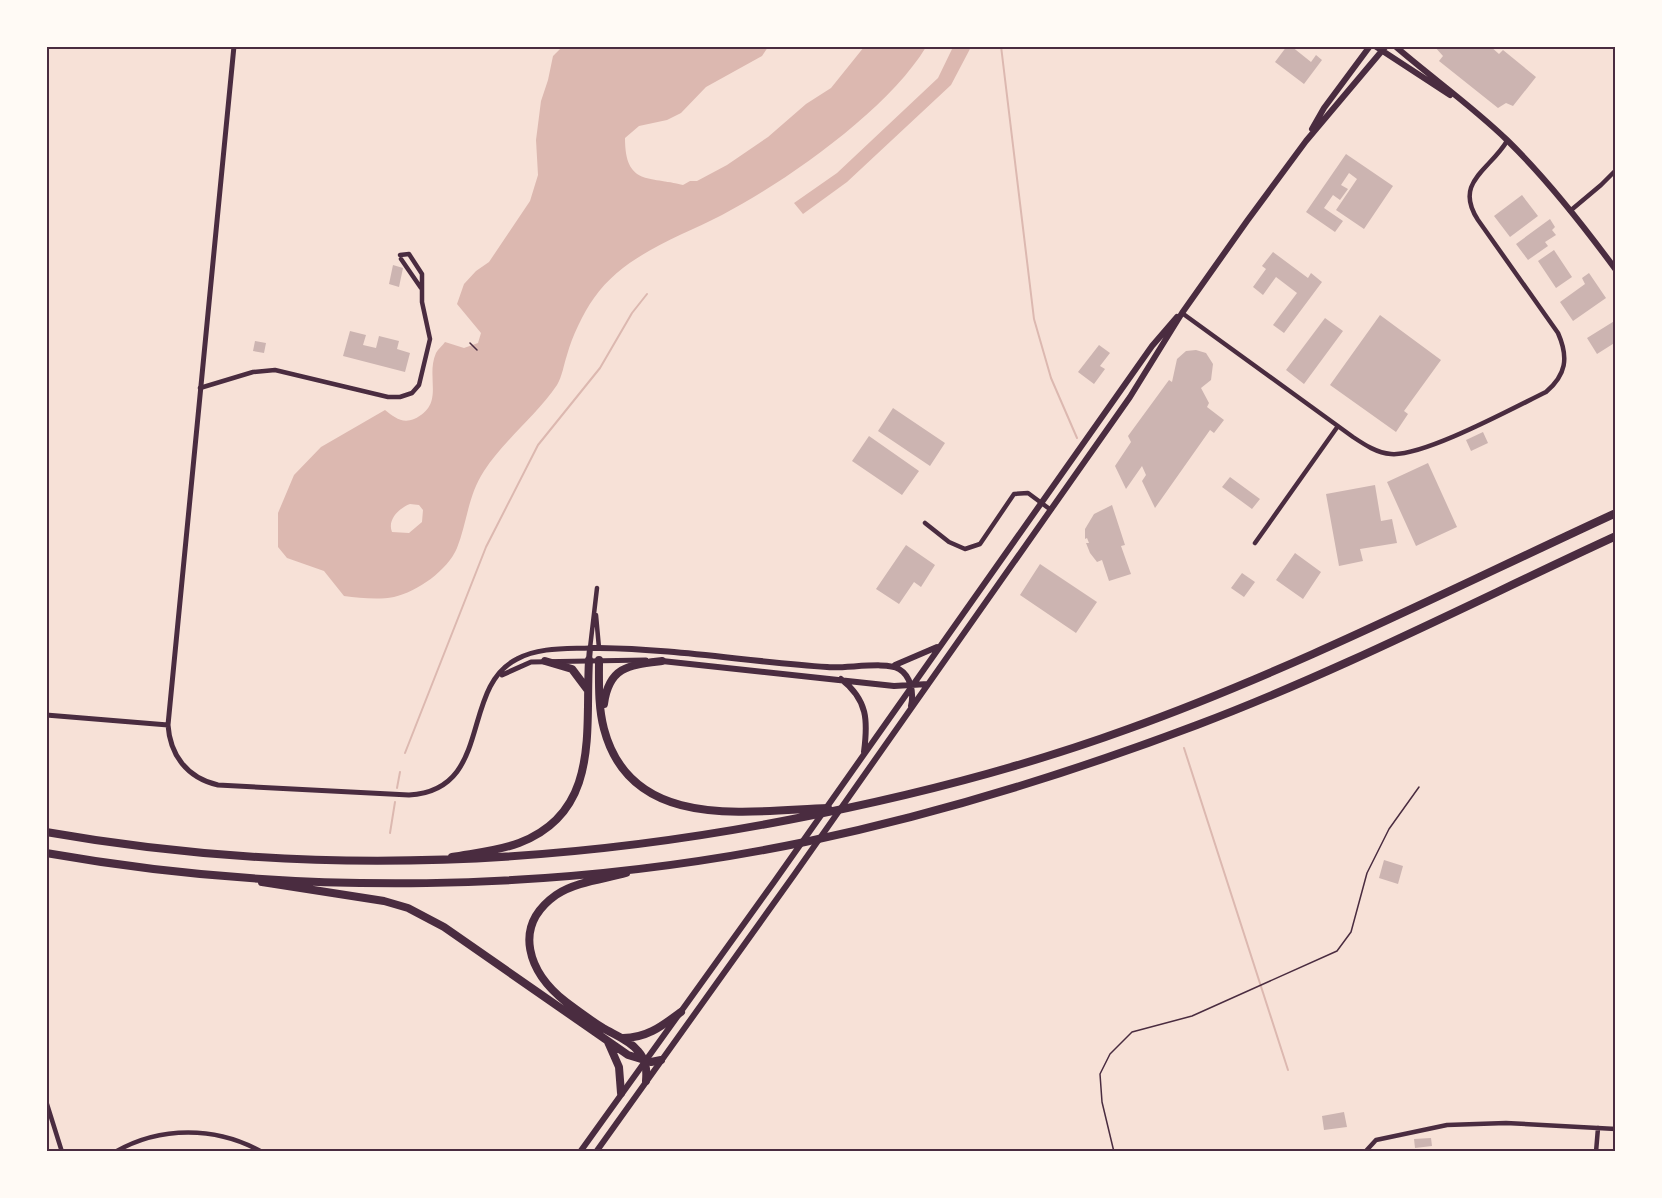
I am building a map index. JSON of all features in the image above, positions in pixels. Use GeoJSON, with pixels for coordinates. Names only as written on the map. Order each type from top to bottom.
{"type":"FeatureCollection","features":[{"type":"Feature","properties":{"kind":"highway"},"geometry":{"type":"LineString","coordinates":[[46,832],[184,851],[240,856],[325,861],[476,861],[615,849],[691,839],[855,807],[982,775],[1062,751],[1192,705],[1616,513]]}},
{"type":"Feature","properties":{"kind":"highway"},"geometry":{"type":"LineString","coordinates":[[46,853],[180,872],[344,882],[426,882],[526,878],[656,865],[814,840],[990,794],[1116,754],[1267,697],[1616,536]]}},
{"type":"Feature","properties":{"kind":"highway"},"geometry":{"type":"LineString","coordinates":[[419,862],[505,848],[529,839],[552,824],[570,803],[582,776],[587,747],[589,660]]}},
{"type":"Feature","properties":{"kind":"highway"},"geometry":{"type":"LineString","coordinates":[[599,660],[602,722],[611,750],[629,775],[650,793],[673,804],[722,811],[855,807]]}},
{"type":"Feature","properties":{"kind":"highway"},"geometry":{"type":"LineString","coordinates":[[545,662],[572,669],[588,690]]}},
{"type":"Feature","properties":{"kind":"highway"},"geometry":{"type":"LineString","coordinates":[[602,722],[606,690],[617,673],[634,665],[662,662]]}},
{"type":"Feature","properties":{"kind":"highway"},"geometry":{"type":"LineString","coordinates":[[646,1080],[644,1061],[639,1051],[565,1001],[544,981],[531,956],[531,927],[542,909],[557,895],[569,888],[656,865]]}},
{"type":"Feature","properties":{"kind":"highway"},"geometry":{"type":"LineString","coordinates":[[224,875],[384,901],[408,908],[444,927],[628,1055],[644,1061],[661,1060]]}},
{"type":"Feature","properties":{"kind":"highway"},"geometry":{"type":"LineString","coordinates":[[622,1038],[645,1035],[657,1030],[681,1012]]}},
{"type":"Feature","properties":{"kind":"highway"},"geometry":{"type":"LineString","coordinates":[[608,1041],[619,1067],[621,1093]]}},
{"type":"Feature","properties":{"kind":"main road"},"geometry":{"type":"LineString","coordinates":[[1306,141],[1324,108],[1370,46]]}},
{"type":"Feature","properties":{"kind":"main road"},"geometry":{"type":"LineString","coordinates":[[1375,46],[1384,49],[1464,103]]}},
{"type":"Feature","properties":{"kind":"main road"},"geometry":{"type":"LineString","coordinates":[[1395,46],[1507,141],[1570,210],[1616,270]]}},
{"type":"Feature","properties":{"kind":"main road"},"geometry":{"type":"LineString","coordinates":[[596,1152],[1142,380],[1182,313],[1306,141],[1384,49]]}},
{"type":"Feature","properties":{"kind":"main road"},"geometry":{"type":"LineString","coordinates":[[580,1152],[850,775],[1152,346],[1182,313]]}},
{"type":"Feature","properties":{"kind":"main road"},"geometry":{"type":"LineString","coordinates":[[589,660],[590,648],[599,648],[700,654],[831,668],[893,666],[918,657],[940,645]]}},
{"type":"Feature","properties":{"kind":"main road"},"geometry":{"type":"LineString","coordinates":[[662,662],[911,686],[928,684]]}},
{"type":"Feature","properties":{"kind":"main road"},"geometry":{"type":"LineString","coordinates":[[893,666],[906,675],[911,686],[911,706]]}},
{"type":"Feature","properties":{"kind":"main road"},"geometry":{"type":"LineString","coordinates":[[841,679],[858,695],[866,712],[864,753]]}},
{"type":"Feature","properties":{"kind":"street"},"geometry":{"type":"LineString","coordinates":[[234,46],[168,725],[172,748],[182,765],[193,775],[210,783],[420,794],[438,788],[460,769],[496,679],[509,663],[529,654],[590,648],[596,614]]}},
{"type":"Feature","properties":{"kind":"street"},"geometry":{"type":"LineString","coordinates":[[1182,313],[1338,426],[1373,449],[1391,454],[1418,452],[1546,393],[1557,382],[1566,356],[1558,333],[1478,220],[1469,202],[1472,183],[1507,141]]}},
{"type":"Feature","properties":{"kind":"street"},"geometry":{"type":"LineString","coordinates":[[1570,210],[1602,185],[1616,170]]}},
{"type":"Feature","properties":{"kind":"street"},"geometry":{"type":"LineString","coordinates":[[200,388],[253,372],[275,370],[388,397],[400,398],[412,393],[419,385],[430,339],[421,288],[422,274],[410,255],[400,257],[421,288]]}},
{"type":"Feature","properties":{"kind":"street"},"geometry":{"type":"LineString","coordinates":[[1255,543],[1338,426]]}},
{"type":"Feature","properties":{"kind":"street"},"geometry":{"type":"LineString","coordinates":[[925,523],[957,547],[974,548],[980,544],[1014,494],[1028,493],[1051,510]]}},
{"type":"Feature","properties":{"kind":"street"},"geometry":{"type":"LineString","coordinates":[[597,588],[599,660]]}},
{"type":"Feature","properties":{"kind":"street"},"geometry":{"type":"LineString","coordinates":[[496,679],[519,665],[545,662],[589,660],[662,662]]}},
{"type":"Feature","properties":{"kind":"street"},"geometry":{"type":"LineString","coordinates":[[46,715],[168,725]]}},
{"type":"Feature","properties":{"kind":"street"},"geometry":{"type":"LineString","coordinates":[[46,1101],[62,1152]]}},
{"type":"Feature","properties":{"kind":"street"},"geometry":{"type":"LineString","coordinates":[[1365,1152],[1376,1140],[1447,1125],[1516,1124],[1616,1129]]}},
{"type":"Feature","properties":{"kind":"street"},"geometry":{"type":"LineString","coordinates":[[1596,1152],[1598,1128]]}},
{"type":"Feature","properties":{"kind":"street"},"geometry":{"type":"LineString","coordinates":[[115,1152],[132,1142],[159,1134],[187,1132],[218,1134],[247,1143],[262,1152]]}},
{"type":"Feature","properties":{"kind":"path"},"geometry":{"type":"LineString","coordinates":[[470,343],[477,350]]}},
{"type":"Feature","properties":{"kind":"path"},"geometry":{"type":"LineString","coordinates":[[1114,1152],[1102,1102],[1100,1074],[1110,1054],[1132,1032],[1192,1016],[1337,951],[1351,932],[1367,873],[1389,829],[1419,787]]}},
{"type":"Feature","properties":{"kind":"shaded area"},"geometry":{"type":"Polygon","coordinates":[[[562,47],[768,47],[762,56],[706,87],[681,113],[667,120],[639,126],[625,138],[626,153],[634,172],[650,179],[683,185],[690,181],[697,181],[727,165],[768,137],[806,104],[831,88],[864,47],[926,47],[909,71],[887,95],[862,119],[805,164],[748,201],[652,249],[620,270],[606,283],[578,325],[557,385],[484,471],[471,499],[457,548],[447,564],[422,585],[394,597],[375,599],[344,596],[324,571],[287,558],[278,547],[278,513],[294,475],[321,447],[385,410],[406,421],[424,413],[432,398],[433,362],[438,350],[445,342],[464,348],[478,343],[481,333],[457,304],[464,284],[476,271],[489,262],[530,201],[538,175],[536,140],[541,101],[553,56],[562,47]],[[410,504],[398,511],[391,523],[392,532],[409,533],[422,522],[423,510],[419,505],[410,504]]]}},
{"type":"Feature","properties":{"kind":"shaded area"},"geometry":{"type":"Polygon","coordinates":[[[953,47],[971,47],[951,85],[847,182],[803,214],[794,203],[837,173],[938,78],[953,47]]]}},
{"type":"Feature","properties":{"kind":"building"},"geometry":{"type":"Polygon","coordinates":[[[1287,46],[1291,46],[1311,62],[1316,55],[1322,60],[1304,84],[1275,62],[1287,46]]]}},
{"type":"Feature","properties":{"kind":"building"},"geometry":{"type":"Polygon","coordinates":[[[1434,46],[1490,46],[1499,54],[1503,50],[1536,77],[1513,106],[1506,103],[1498,108],[1439,61],[1443,56],[1434,46]]]}},
{"type":"Feature","properties":{"kind":"building"},"geometry":{"type":"Polygon","coordinates":[[[1346,154],[1393,186],[1364,229],[1336,210],[1357,179],[1349,173],[1341,185],[1348,189],[1340,200],[1333,195],[1324,208],[1343,221],[1335,232],[1306,212],[1346,154]]]}},
{"type":"Feature","properties":{"kind":"building"},"geometry":{"type":"Polygon","coordinates":[[[1522,195],[1538,216],[1510,237],[1494,216],[1522,195]]]}},
{"type":"Feature","properties":{"kind":"building"},"geometry":{"type":"Polygon","coordinates":[[[1550,219],[1555,227],[1552,230],[1556,235],[1545,242],[1548,246],[1528,260],[1516,244],[1550,219]]]}},
{"type":"Feature","properties":{"kind":"building"},"geometry":{"type":"Polygon","coordinates":[[[1554,250],[1572,277],[1556,288],[1538,261],[1554,250]]]}},
{"type":"Feature","properties":{"kind":"building"},"geometry":{"type":"Polygon","coordinates":[[[1273,252],[1308,278],[1311,273],[1322,282],[1284,333],[1273,325],[1297,293],[1276,277],[1263,295],[1253,287],[1266,269],[1262,266],[1273,252]]]}},
{"type":"Feature","properties":{"kind":"building"},"geometry":{"type":"Polygon","coordinates":[[[393,265],[403,268],[399,287],[389,284],[393,265]]]}},
{"type":"Feature","properties":{"kind":"building"},"geometry":{"type":"Polygon","coordinates":[[[1589,273],[1606,298],[1573,321],[1560,302],[1585,284],[1582,278],[1589,273]]]}},
{"type":"Feature","properties":{"kind":"building"},"geometry":{"type":"Polygon","coordinates":[[[1380,315],[1441,360],[1404,411],[1408,414],[1396,432],[1330,385],[1380,315]]]}},
{"type":"Feature","properties":{"kind":"building"},"geometry":{"type":"Polygon","coordinates":[[[1325,318],[1343,331],[1304,384],[1286,370],[1325,318]]]}},
{"type":"Feature","properties":{"kind":"building"},"geometry":{"type":"Polygon","coordinates":[[[1616,320],[1616,342],[1597,354],[1587,338],[1616,320]]]}},
{"type":"Feature","properties":{"kind":"building"},"geometry":{"type":"Polygon","coordinates":[[[350,331],[366,335],[363,345],[376,348],[379,336],[399,341],[397,349],[410,353],[405,372],[343,356],[350,331]]]}},
{"type":"Feature","properties":{"kind":"building"},"geometry":{"type":"Polygon","coordinates":[[[255,341],[266,343],[264,353],[253,351],[255,341]]]}},
{"type":"Feature","properties":{"kind":"building"},"geometry":{"type":"Polygon","coordinates":[[[1099,345],[1110,353],[1100,366],[1105,369],[1094,384],[1078,372],[1099,345]]]}},
{"type":"Feature","properties":{"kind":"building"},"geometry":{"type":"Polygon","coordinates":[[[1196,350],[1206,353],[1213,364],[1211,380],[1201,388],[1209,403],[1207,407],[1224,420],[1214,433],[1210,430],[1155,508],[1142,481],[1146,475],[1142,466],[1126,489],[1115,466],[1131,442],[1128,436],[1169,380],[1172,382],[1177,359],[1186,351],[1196,350]]]}},
{"type":"Feature","properties":{"kind":"building"},"geometry":{"type":"Polygon","coordinates":[[[893,408],[945,443],[930,466],[878,431],[893,408]]]}},
{"type":"Feature","properties":{"kind":"building"},"geometry":{"type":"Polygon","coordinates":[[[1483,432],[1488,443],[1471,451],[1466,440],[1483,432]]]}},
{"type":"Feature","properties":{"kind":"building"},"geometry":{"type":"Polygon","coordinates":[[[869,436],[919,471],[902,495],[852,461],[869,436]]]}},
{"type":"Feature","properties":{"kind":"building"},"geometry":{"type":"Polygon","coordinates":[[[1428,463],[1457,527],[1416,546],[1387,482],[1428,463]]]}},
{"type":"Feature","properties":{"kind":"building"},"geometry":{"type":"Polygon","coordinates":[[[1230,477],[1260,499],[1252,509],[1222,487],[1230,477]]]}},
{"type":"Feature","properties":{"kind":"building"},"geometry":{"type":"Polygon","coordinates":[[[1375,485],[1381,521],[1392,519],[1397,543],[1360,549],[1363,561],[1339,566],[1326,494],[1375,485]]]}},
{"type":"Feature","properties":{"kind":"building"},"geometry":{"type":"Polygon","coordinates":[[[1112,505],[1125,545],[1121,546],[1131,574],[1109,581],[1102,560],[1097,562],[1090,553],[1086,543],[1089,543],[1087,538],[1085,539],[1085,529],[1094,514],[1112,505]]]}},
{"type":"Feature","properties":{"kind":"building"},"geometry":{"type":"Polygon","coordinates":[[[906,545],[935,565],[921,587],[914,582],[899,604],[876,589],[906,545]]]}},
{"type":"Feature","properties":{"kind":"building"},"geometry":{"type":"Polygon","coordinates":[[[1295,553],[1321,572],[1303,599],[1276,580],[1295,553]]]}},
{"type":"Feature","properties":{"kind":"building"},"geometry":{"type":"Polygon","coordinates":[[[1040,564],[1097,602],[1076,633],[1020,595],[1040,564]]]}},
{"type":"Feature","properties":{"kind":"building"},"geometry":{"type":"Polygon","coordinates":[[[1242,573],[1255,582],[1244,597],[1231,588],[1242,573]]]}},
{"type":"Feature","properties":{"kind":"building"},"geometry":{"type":"Polygon","coordinates":[[[1384,860],[1403,866],[1398,884],[1379,878],[1384,860]]]}},
{"type":"Feature","properties":{"kind":"building"},"geometry":{"type":"Polygon","coordinates":[[[1344,1112],[1347,1127],[1324,1130],[1322,1116],[1344,1112]]]}},
{"type":"Feature","properties":{"kind":"building"},"geometry":{"type":"Polygon","coordinates":[[[1431,1138],[1432,1146],[1415,1148],[1414,1139],[1431,1138]]]}},
{"type":"Feature","properties":{"kind":"waterway"},"geometry":{"type":"LineString","coordinates":[[1001,46],[1034,319],[1051,378],[1077,438]]}},
{"type":"Feature","properties":{"kind":"waterway"},"geometry":{"type":"LineString","coordinates":[[405,753],[486,547],[538,445],[600,368],[632,313],[647,294]]}},
{"type":"Feature","properties":{"kind":"waterway"},"geometry":{"type":"LineString","coordinates":[[1184,748],[1288,1070]]}},
{"type":"Feature","properties":{"kind":"waterway"},"geometry":{"type":"LineString","coordinates":[[397,788],[400,772]]}},
{"type":"Feature","properties":{"kind":"waterway"},"geometry":{"type":"LineString","coordinates":[[390,833],[395,802]]}}]}
